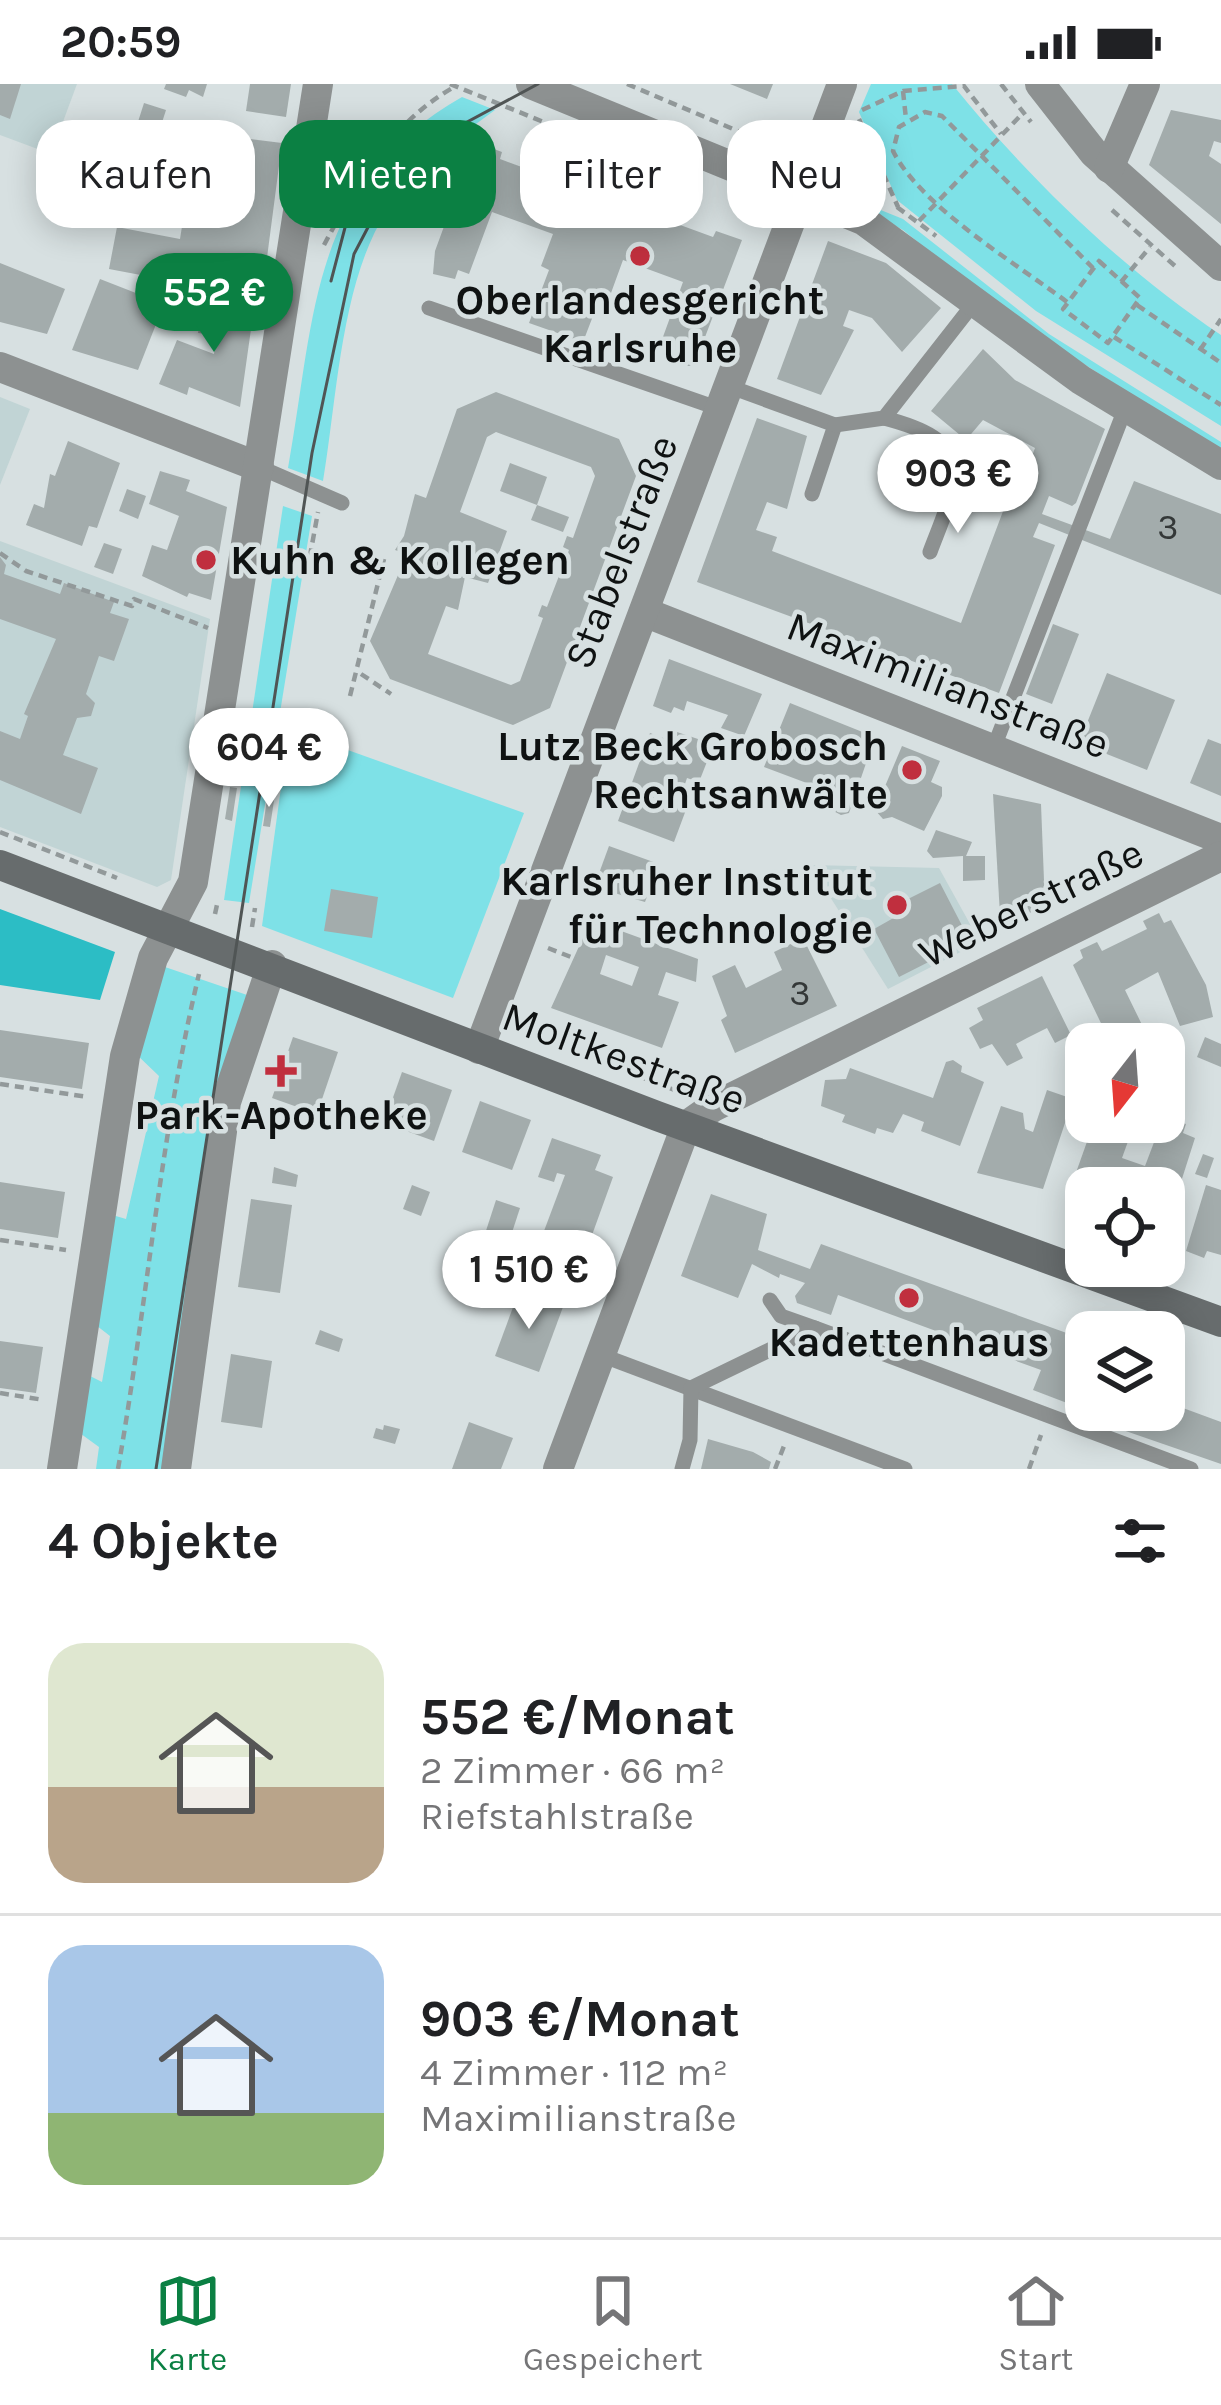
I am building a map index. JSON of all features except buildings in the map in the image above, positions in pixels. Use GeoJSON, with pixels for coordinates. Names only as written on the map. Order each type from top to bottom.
{"type":"FeatureCollection","features":[{"type":"Feature","properties":{"kind":"main road","name":"Moltkestraße"},"geometry":{"type":"LineString","coordinates":[[0,865],[272,965],[479,1049],[1221,1322]]}},
{"type":"Feature","properties":{"kind":"street"},"geometry":{"type":"LineString","coordinates":[[62,1469],[125,1056],[167,926],[186,903],[193,882],[318,84]]}},
{"type":"Feature","properties":{"kind":"street"},"geometry":{"type":"LineString","coordinates":[[531,84],[727,152]]}},
{"type":"Feature","properties":{"kind":"street"},"geometry":{"type":"LineString","coordinates":[[1040,84],[1109,168],[1221,266]]}},
{"type":"Feature","properties":{"kind":"street"},"geometry":{"type":"LineString","coordinates":[[1109,168],[1144,84]]}},
{"type":"Feature","properties":{"kind":"street","name":"Stabelstraße"},"geometry":{"type":"LineString","coordinates":[[479,1049],[789,228]]}},
{"type":"Feature","properties":{"kind":"street"},"geometry":{"type":"LineString","coordinates":[[878,228],[974,303],[1125,409],[1221,465]]}},
{"type":"Feature","properties":{"kind":"street"},"geometry":{"type":"LineString","coordinates":[[0,367],[259,466]]}},
{"type":"Feature","properties":{"kind":"street","name":"Maximilianstraße"},"geometry":{"type":"LineString","coordinates":[[644,612],[1221,839]]}},
{"type":"Feature","properties":{"kind":"street","name":"Weberstraße"},"geometry":{"type":"LineString","coordinates":[[686,1126],[713,1107],[1221,856]]}},
{"type":"Feature","properties":{"kind":"street"},"geometry":{"type":"LineString","coordinates":[[176,1469],[226,1102],[272,965]]}},
{"type":"Feature","properties":{"kind":"street"},"geometry":{"type":"LineString","coordinates":[[559,1469],[686,1126]]}},
{"type":"Feature","properties":{"kind":"lane"},"geometry":{"type":"LineString","coordinates":[[884,418],[974,303]]}},
{"type":"Feature","properties":{"kind":"lane"},"geometry":{"type":"LineString","coordinates":[[429,308],[724,398],[835,425],[884,418],[929,435],[957,464],[958,480],[930,552]]}},
{"type":"Feature","properties":{"kind":"lane"},"geometry":{"type":"LineString","coordinates":[[994,747],[1125,409]]}},
{"type":"Feature","properties":{"kind":"lane"},"geometry":{"type":"LineString","coordinates":[[812,494],[835,425]]}},
{"type":"Feature","properties":{"kind":"lane"},"geometry":{"type":"LineString","coordinates":[[259,466],[342,503]]}},
{"type":"Feature","properties":{"kind":"lane"},"geometry":{"type":"LineString","coordinates":[[770,1300],[781,1316],[1191,1469]]}},
{"type":"Feature","properties":{"kind":"lane"},"geometry":{"type":"LineString","coordinates":[[691,1388],[814,1328]]}},
{"type":"Feature","properties":{"kind":"lane"},"geometry":{"type":"LineString","coordinates":[[601,1354],[905,1469]]}},
{"type":"Feature","properties":{"kind":"lane"},"geometry":{"type":"LineString","coordinates":[[682,1469],[690,1440],[691,1388]]}},
{"type":"Feature","properties":{"kind":"path"},"geometry":{"type":"LineString","coordinates":[[627,84],[727,137]]}},
{"type":"Feature","properties":{"kind":"path"},"geometry":{"type":"LineString","coordinates":[[316,252],[368,165],[418,112],[456,86]]}},
{"type":"Feature","properties":{"kind":"path"},"geometry":{"type":"LineString","coordinates":[[898,207],[851,101],[964,86],[1001,134]]}},
{"type":"Feature","properties":{"kind":"path"},"geometry":{"type":"LineString","coordinates":[[903,91],[906,119],[893,138],[892,151],[938,201],[1065,306],[1108,343],[1140,298],[1099,261],[1093,268],[1065,306],[1057,316]]}},
{"type":"Feature","properties":{"kind":"path"},"geometry":{"type":"LineString","coordinates":[[906,119],[935,113],[1093,268]]}},
{"type":"Feature","properties":{"kind":"path"},"geometry":{"type":"LineString","coordinates":[[918,221],[978,154],[1023,113]]}},
{"type":"Feature","properties":{"kind":"path"},"geometry":{"type":"LineString","coordinates":[[1121,282],[1150,247]]}},
{"type":"Feature","properties":{"kind":"path"},"geometry":{"type":"LineString","coordinates":[[1136,304],[1221,363]]}},
{"type":"Feature","properties":{"kind":"path"},"geometry":{"type":"LineString","coordinates":[[1200,350],[1221,319]]}},
{"type":"Feature","properties":{"kind":"path"},"geometry":{"type":"LineString","coordinates":[[1113,336],[1221,404]]}},
{"type":"Feature","properties":{"kind":"path"},"geometry":{"type":"LineString","coordinates":[[307,572],[321,494]]}},
{"type":"Feature","properties":{"kind":"path"},"geometry":{"type":"LineString","coordinates":[[0,553],[46,579],[131,606],[134,598],[208,628]]}},
{"type":"Feature","properties":{"kind":"path"},"geometry":{"type":"LineString","coordinates":[[350,696],[384,559]]}},
{"type":"Feature","properties":{"kind":"path"},"geometry":{"type":"LineString","coordinates":[[359,673],[391,694]]}},
{"type":"Feature","properties":{"kind":"path"},"geometry":{"type":"LineString","coordinates":[[0,832],[114,874]]}},
{"type":"Feature","properties":{"kind":"path"},"geometry":{"type":"LineString","coordinates":[[215,914],[218,900]]}},
{"type":"Feature","properties":{"kind":"path"},"geometry":{"type":"LineString","coordinates":[[252,927],[255,908]]}},
{"type":"Feature","properties":{"kind":"path"},"geometry":{"type":"LineString","coordinates":[[562,953],[577,959]]}},
{"type":"Feature","properties":{"kind":"path"},"geometry":{"type":"LineString","coordinates":[[118,1469],[148,1295],[168,1109],[199,974]]}},
{"type":"Feature","properties":{"kind":"path"},"geometry":{"type":"LineString","coordinates":[[0,1084],[100,1099]]}},
{"type":"Feature","properties":{"kind":"path"},"geometry":{"type":"LineString","coordinates":[[0,1240],[78,1252]]}},
{"type":"Feature","properties":{"kind":"path"},"geometry":{"type":"LineString","coordinates":[[0,1394],[55,1402]]}},
{"type":"Feature","properties":{"kind":"path"},"geometry":{"type":"LineString","coordinates":[[1029,1469],[1048,1416]]}},
{"type":"Feature","properties":{"kind":"shaded area"},"geometry":{"type":"Polygon","coordinates":[[[0,84],[77,84],[64,120],[36,120],[36,148],[0,135],[0,84]]]}},
{"type":"Feature","properties":{"kind":"shaded area"},"geometry":{"type":"Polygon","coordinates":[[[871,84],[952,84],[1078,220],[1221,335],[1221,426],[1036,311],[897,200],[886,175],[886,120],[862,120],[859,112],[871,84]]]}},
{"type":"Feature","properties":{"kind":"shaded area"},"geometry":{"type":"Polygon","coordinates":[[[462,97],[495,110],[481,120],[429,120],[462,97]]]}},
{"type":"Feature","properties":{"kind":"shaded area"},"geometry":{"type":"Polygon","coordinates":[[[886,212],[903,219],[1049,334],[1221,442],[1221,452],[1008,315],[886,221],[886,212]]]}},
{"type":"Feature","properties":{"kind":"shaded area"},"geometry":{"type":"Polygon","coordinates":[[[340,228],[378,228],[350,305],[323,481],[288,468],[305,357],[328,257],[340,228]]]}},
{"type":"Feature","properties":{"kind":"shaded area"},"geometry":{"type":"Polygon","coordinates":[[[0,397],[30,409],[0,485],[0,397]]]}},
{"type":"Feature","properties":{"kind":"shaded area"},"geometry":{"type":"Polygon","coordinates":[[[283,506],[312,516],[249,903],[224,900],[283,506]]]}},
{"type":"Feature","properties":{"kind":"shaded area"},"geometry":{"type":"Polygon","coordinates":[[[0,541],[210,619],[171,880],[157,887],[0,827],[0,541]]]}},
{"type":"Feature","properties":{"kind":"shaded area"},"geometry":{"type":"Polygon","coordinates":[[[289,729],[524,813],[453,998],[262,926],[289,729]]]}},
{"type":"Feature","properties":{"kind":"shaded area","name":"Karlsruher Institut für Technologie"},"geometry":{"type":"Polygon","coordinates":[[[810,865],[939,868],[980,942],[888,989],[810,865]]]}},
{"type":"Feature","properties":{"kind":"shaded area"},"geometry":{"type":"Polygon","coordinates":[[[0,909],[115,952],[100,1000],[0,985],[0,909]]]}},
{"type":"Feature","properties":{"kind":"shaded area"},"geometry":{"type":"Polygon","coordinates":[[[165,967],[250,996],[164,1469],[96,1469],[99,1447],[77,1431],[86,1374],[102,1382],[110,1336],[92,1322],[109,1214],[126,1219],[159,1076],[135,1053],[165,967]]]}},
{"type":"Feature","properties":{"kind":"tram line"},"geometry":{"type":"LineString","coordinates":[[156,1469],[312,453],[354,254],[386,193],[441,136],[538,84]]}},
{"type":"Feature","properties":{"kind":"tram line"},"geometry":{"type":"LineString","coordinates":[[331,281],[345,228]]}},
{"type":"Feature","properties":{"kind":"place","name":"Oberlandesgericht Karlsruhe"},"geometry":{"type":"Point","coordinates":[640,256]}},
{"type":"Feature","properties":{"kind":"place","name":"Kuhn & Kollegen"},"geometry":{"type":"Point","coordinates":[206,560]}},
{"type":"Feature","properties":{"kind":"place","name":"Lutz Beck Grobosch Rechtsanwälte"},"geometry":{"type":"Point","coordinates":[912,770]}},
{"type":"Feature","properties":{"kind":"place","name":"Karlsruher Institut für Technologie"},"geometry":{"type":"Point","coordinates":[897,905]}},
{"type":"Feature","properties":{"kind":"place","name":"Park-Apotheke"},"geometry":{"type":"Point","coordinates":[281,1071]}},
{"type":"Feature","properties":{"kind":"place","name":"Kadettenhaus"},"geometry":{"type":"Point","coordinates":[909,1298]}}]}
